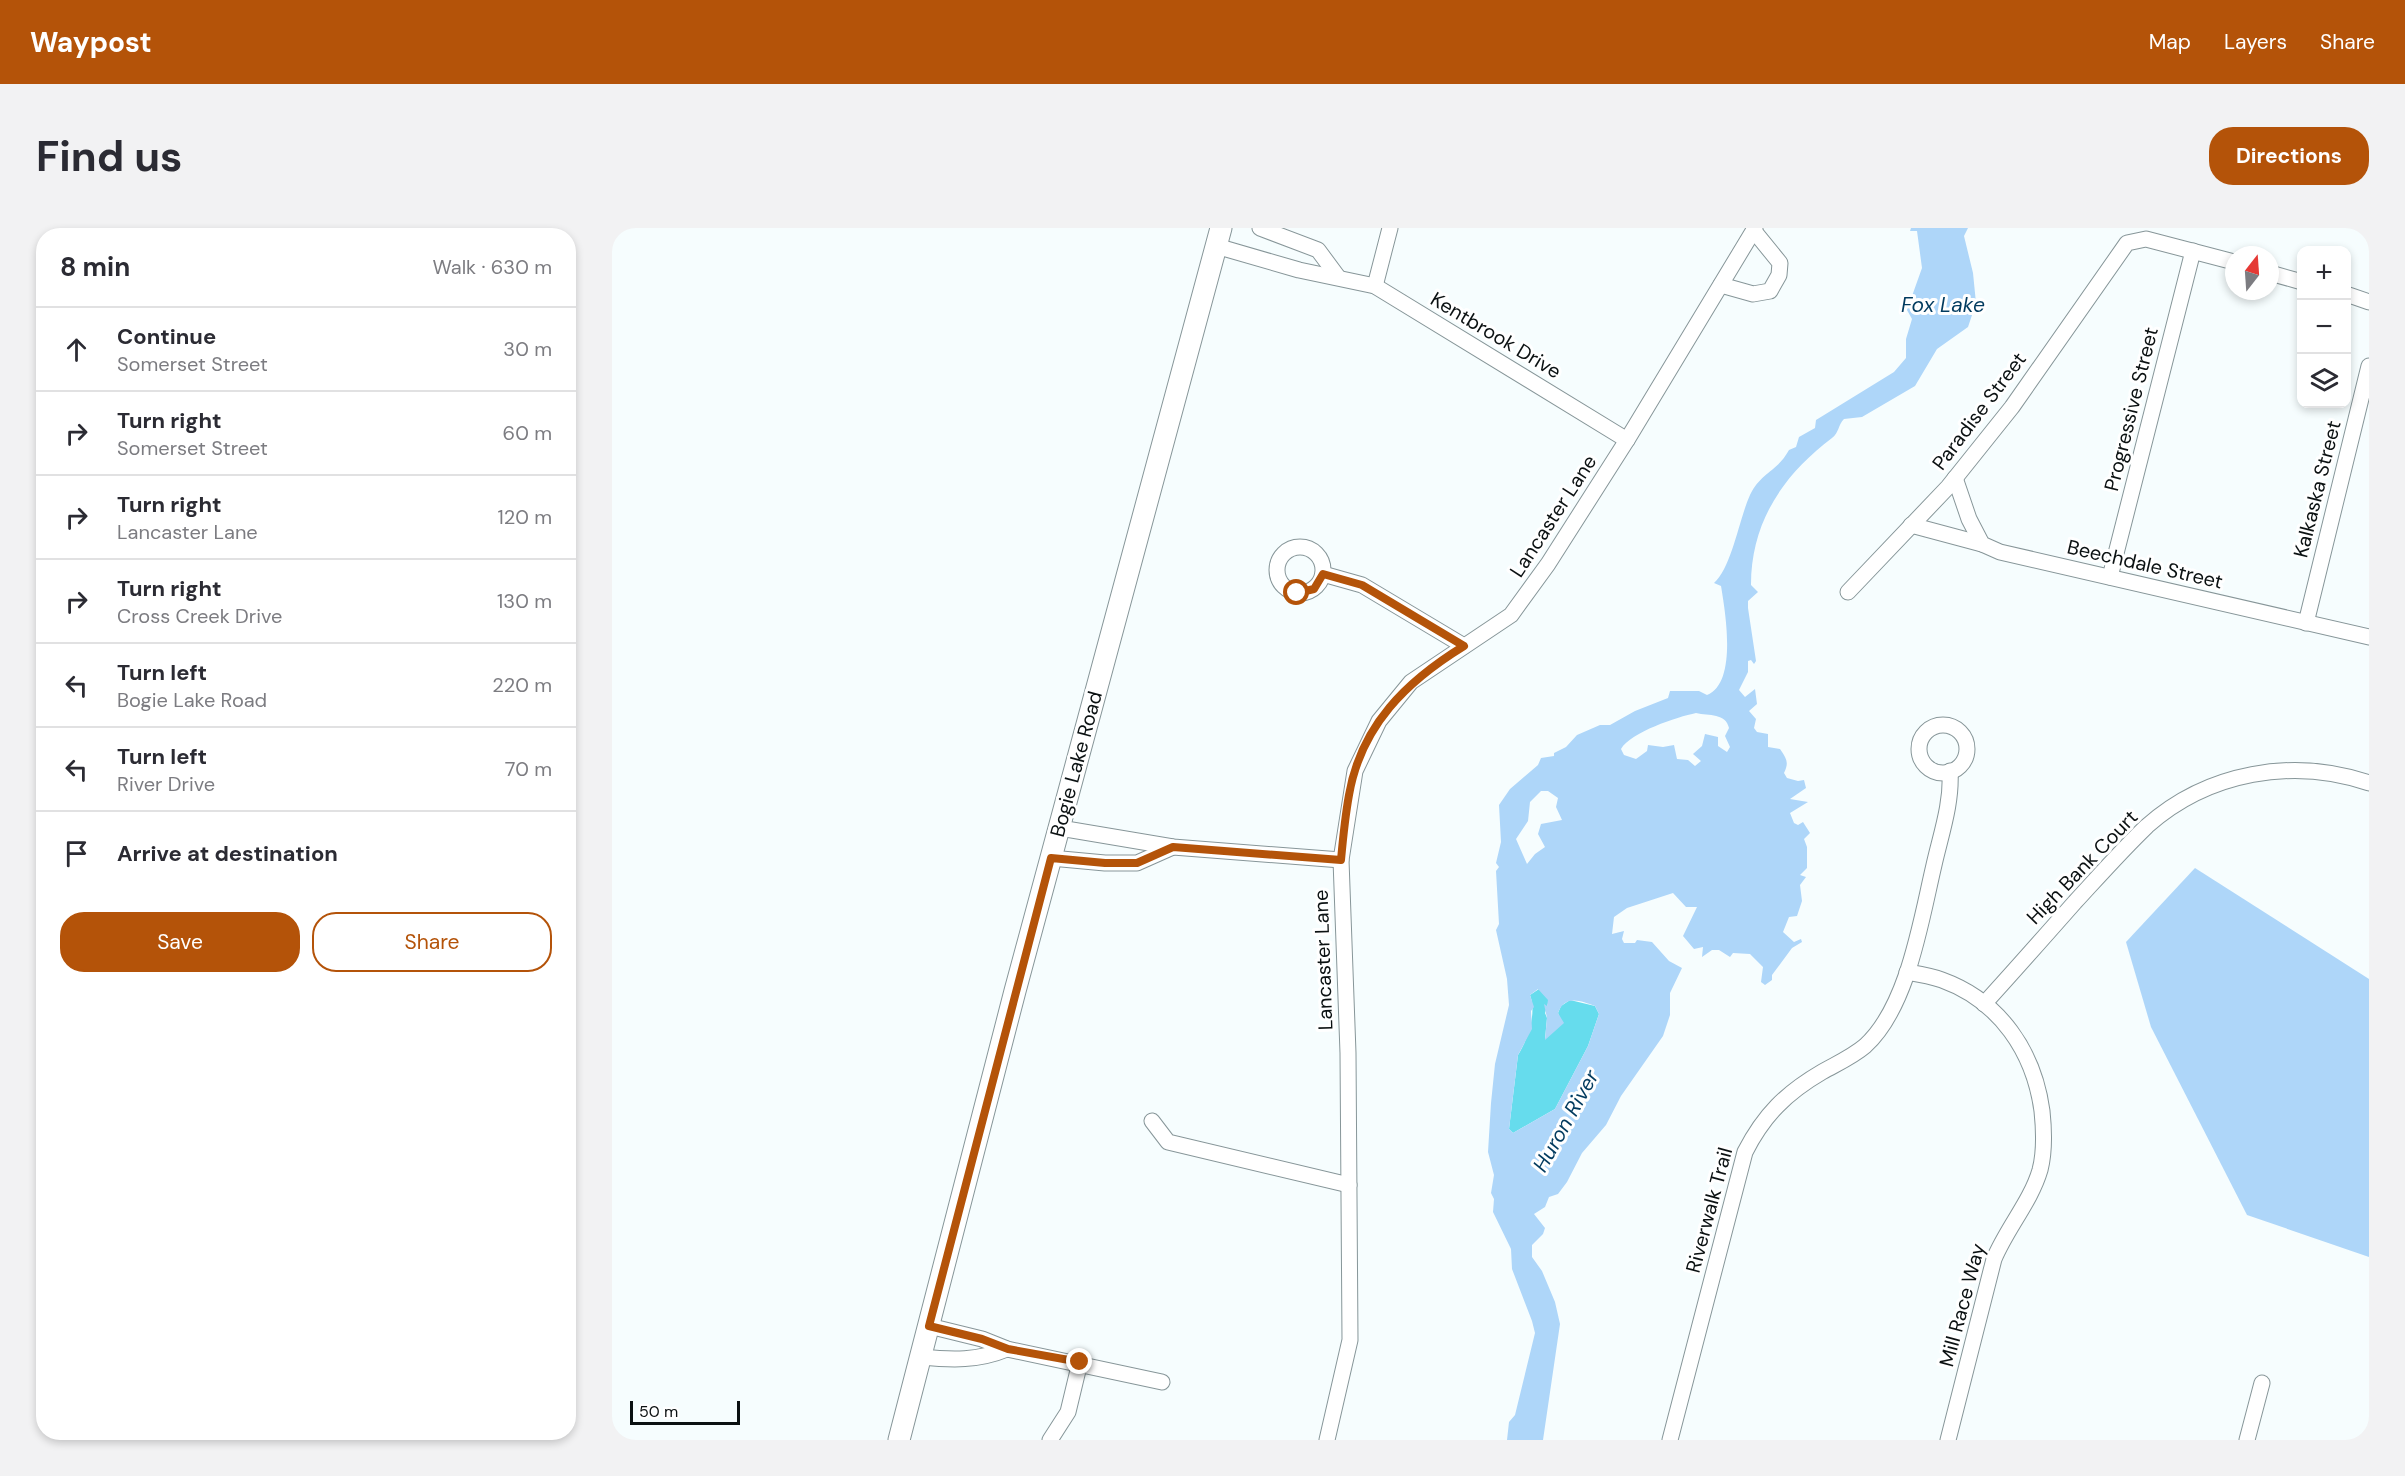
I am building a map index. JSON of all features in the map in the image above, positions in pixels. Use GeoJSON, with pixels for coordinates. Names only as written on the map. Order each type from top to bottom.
{"type":"FeatureCollection","features":[{"type":"Feature","properties":{"kind":"main road","name":"Bogie Lake Road"},"geometry":{"type":"LineString","coordinates":[[899,1440],[1051,858],[1218,237]]}},
{"type":"Feature","properties":{"kind":"street"},"geometry":{"type":"LineString","coordinates":[[1260,228],[1318,250],[1338,277]]}},
{"type":"Feature","properties":{"kind":"street"},"geometry":{"type":"LineString","coordinates":[[1375,286],[1390,228]]}},
{"type":"Feature","properties":{"kind":"street","name":"Lancaster Lane"},"geometry":{"type":"LineString","coordinates":[[1327,1440],[1350,1340],[1349,1185],[1341,860],[1349,795],[1355,771],[1379,721],[1412,682],[1511,615],[1548,564],[1628,440],[1754,229],[1780,262],[1776,285],[1770,291],[1753,294],[1721,285]]}},
{"type":"Feature","properties":{"kind":"street","name":"Kentbrook Drive"},"geometry":{"type":"LineString","coordinates":[[1218,237],[1299,270],[1375,286],[1628,440]]}},
{"type":"Feature","properties":{"kind":"street","name":"Paradise Street"},"geometry":{"type":"LineString","coordinates":[[1848,592],[1955,478],[2012,407],[2127,243],[2146,239],[2193,251]]}},
{"type":"Feature","properties":{"kind":"street"},"geometry":{"type":"LineString","coordinates":[[2193,251],[2225,260]]}},
{"type":"Feature","properties":{"kind":"street","name":"Progressive Street"},"geometry":{"type":"LineString","coordinates":[[2110,577],[2193,251]]}},
{"type":"Feature","properties":{"kind":"street"},"geometry":{"type":"LineString","coordinates":[[2279,276],[2297,281]]}},
{"type":"Feature","properties":{"kind":"street"},"geometry":{"type":"LineString","coordinates":[[2351,296],[2369,302]]}},
{"type":"Feature","properties":{"kind":"street","name":"Kalkaska Street"},"geometry":{"type":"LineString","coordinates":[[2306,623],[2369,366]]}},
{"type":"Feature","properties":{"kind":"street"},"geometry":{"type":"LineString","coordinates":[[1955,478],[1969,519],[1982,544]]}},
{"type":"Feature","properties":{"kind":"street","name":"Beechdale Street"},"geometry":{"type":"LineString","coordinates":[[1911,525],[2020,557],[2369,637]]}},
{"type":"Feature","properties":{"kind":"street"},"geometry":{"type":"LineString","coordinates":[[1323,574],[1362,585],[1464,646]]}},
{"type":"Feature","properties":{"kind":"street","name":"Riverwalk Trail"},"geometry":{"type":"LineString","coordinates":[[1670,1440],[1745,1152],[1759,1126],[1785,1096],[1856,1053],[1874,1037],[1890,1011],[1907,972],[1950,799],[1950,771]]}},
{"type":"Feature","properties":{"kind":"street","name":"High Bank Court"},"geometry":{"type":"LineString","coordinates":[[1984,1004],[2106,868],[2149,825],[2178,804],[2238,776],[2309,771],[2348,776],[2369,783]]}},
{"type":"Feature","properties":{"kind":"street"},"geometry":{"type":"LineString","coordinates":[[1060,828],[1173,847],[1341,860]]}},
{"type":"Feature","properties":{"kind":"street"},"geometry":{"type":"LineString","coordinates":[[1051,858],[1105,863],[1137,863],[1173,847]]}},
{"type":"Feature","properties":{"kind":"street","name":"Mill Race Way"},"geometry":{"type":"LineString","coordinates":[[1907,972],[1942,980],[1984,1004],[2013,1033],[2030,1062],[2039,1089],[2044,1150],[2036,1179],[2004,1234],[1994,1258],[1948,1440]]}},
{"type":"Feature","properties":{"kind":"street"},"geometry":{"type":"LineString","coordinates":[[1152,1121],[1168,1142],[1349,1185]]}},
{"type":"Feature","properties":{"kind":"street"},"geometry":{"type":"LineString","coordinates":[[929,1326],[982,1339],[1008,1349],[1080,1362],[1162,1382]]}},
{"type":"Feature","properties":{"kind":"street"},"geometry":{"type":"LineString","coordinates":[[921,1357],[959,1360],[985,1358],[1008,1349]]}},
{"type":"Feature","properties":{"kind":"street"},"geometry":{"type":"LineString","coordinates":[[1050,1440],[1068,1412],[1080,1362]]}},
{"type":"Feature","properties":{"kind":"street"},"geometry":{"type":"LineString","coordinates":[[2247,1440],[2262,1383]]}},
{"type":"Feature","properties":{"kind":"shaded area"},"geometry":{"type":"Polygon","coordinates":[[[1539,989],[1549,1000],[1545,1013],[1547,1018],[1545,1039],[1560,1018],[1558,1013],[1561,1006],[1570,1000],[1595,1006],[1599,1014],[1588,1046],[1555,1109],[1513,1133],[1509,1129],[1518,1055],[1532,1018],[1530,995],[1539,989]]]}},
{"type":"Feature","properties":{"kind":"water"},"geometry":{"type":"Polygon","coordinates":[[[1911,228],[1968,228],[1964,236],[1973,273],[1976,303],[1968,327],[1937,349],[1915,386],[1862,417],[1844,419],[1834,436],[1799,468],[1773,502],[1757,541],[1752,562],[1751,585],[1758,592],[1748,601],[1748,608],[1756,661],[1754,664],[1751,660],[1748,661],[1748,672],[1739,690],[1745,697],[1755,689],[1757,704],[1749,711],[1756,719],[1754,728],[1757,732],[1768,734],[1768,747],[1780,749],[1782,752],[1786,761],[1784,773],[1787,778],[1804,780],[1806,788],[1790,799],[1808,802],[1790,813],[1794,823],[1798,825],[1803,822],[1810,833],[1804,839],[1807,847],[1807,868],[1800,875],[1806,877],[1800,885],[1802,901],[1797,916],[1789,917],[1783,932],[1794,942],[1801,939],[1802,942],[1792,948],[1772,975],[1772,980],[1765,985],[1761,982],[1763,967],[1750,954],[1733,953],[1730,957],[1719,950],[1712,950],[1702,957],[1703,947],[1694,949],[1683,936],[1697,907],[1686,907],[1673,893],[1627,908],[1614,917],[1612,934],[1624,931],[1622,939],[1624,943],[1635,943],[1637,940],[1652,942],[1669,961],[1682,968],[1670,993],[1670,1015],[1663,1036],[1621,1096],[1606,1125],[1582,1153],[1567,1182],[1558,1194],[1549,1197],[1545,1207],[1534,1214],[1545,1228],[1543,1234],[1532,1245],[1532,1257],[1542,1271],[1555,1302],[1560,1324],[1543,1440],[1507,1440],[1509,1422],[1515,1415],[1535,1333],[1512,1269],[1511,1249],[1493,1212],[1494,1199],[1491,1193],[1494,1175],[1488,1152],[1495,1064],[1509,1005],[1507,979],[1496,930],[1499,924],[1496,871],[1499,867],[1496,863],[1501,842],[1499,805],[1510,789],[1538,765],[1541,758],[1554,756],[1554,753],[1566,747],[1577,735],[1600,725],[1610,725],[1635,711],[1668,698],[1670,691],[1699,691],[1707,695],[1717,688],[1726,662],[1727,628],[1721,586],[1714,583],[1726,566],[1754,487],[1789,450],[1796,447],[1799,437],[1815,428],[1816,420],[1894,372],[1906,358],[1906,339],[1912,319],[1907,310],[1922,268],[1917,231],[1910,231],[1911,228]],[[1696,713],[1644,731],[1621,749],[1624,755],[1636,759],[1647,751],[1648,745],[1663,747],[1674,745],[1677,759],[1688,760],[1695,766],[1701,761],[1693,754],[1702,746],[1705,734],[1718,737],[1718,746],[1727,752],[1730,747],[1725,736],[1729,728],[1727,723],[1721,717],[1696,713]],[[1541,791],[1530,802],[1528,821],[1516,839],[1527,864],[1545,847],[1538,834],[1541,824],[1562,820],[1556,807],[1558,798],[1548,791],[1541,791]],[[1538,989],[1530,995],[1534,1007],[1531,1011],[1532,1029],[1518,1055],[1509,1129],[1513,1133],[1555,1109],[1588,1046],[1599,1014],[1595,1006],[1574,1000],[1569,1001],[1561,1007],[1558,1013],[1564,1023],[1545,1040],[1547,1018],[1544,1004],[1547,1006],[1548,1000],[1538,989]]]}},
{"type":"Feature","properties":{"kind":"water"},"geometry":{"type":"Polygon","coordinates":[[[2195,868],[2369,979],[2369,1257],[2247,1215],[2151,1027],[2126,942],[2195,868]]]}},
{"type":"Feature","properties":{"kind":"route"},"geometry":{"type":"LineString","coordinates":[[1080,1362],[1008,1349],[982,1339],[929,1326],[1051,858],[1105,863],[1137,863],[1173,847],[1341,860],[1349,795],[1355,771],[1379,721],[1412,682],[1434,664],[1464,646],[1362,585],[1343,578],[1323,574],[1314,589],[1306,593],[1297,593]]}},
{"type":"Feature","properties":{"kind":"water label","name":"Fox Lake"},"geometry":{"type":"Point","coordinates":[1943,305]}},
{"type":"Feature","properties":{"kind":"water label","name":"Huron River"},"geometry":{"type":"Point","coordinates":[1566,1121]}}]}
